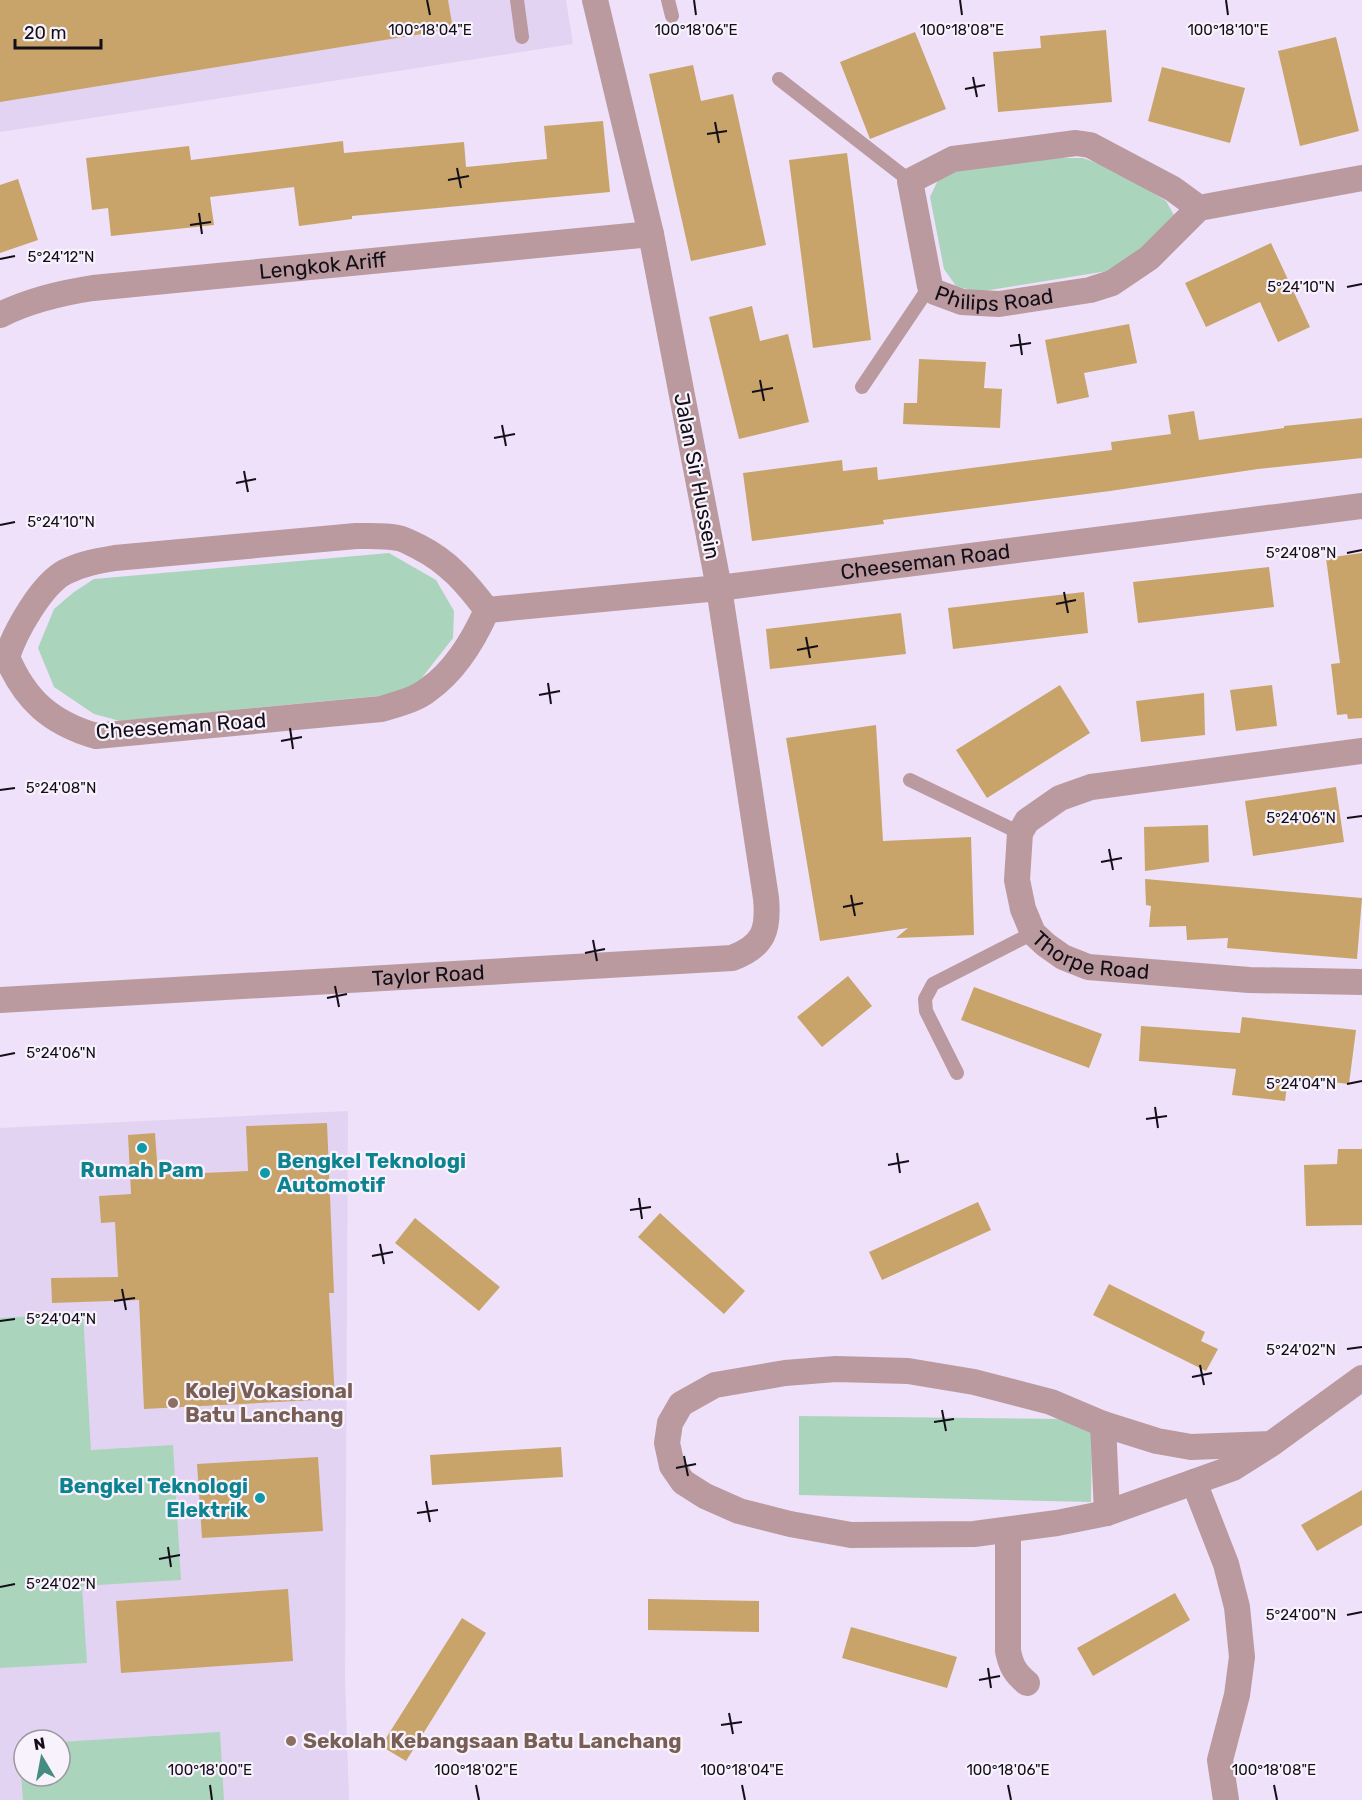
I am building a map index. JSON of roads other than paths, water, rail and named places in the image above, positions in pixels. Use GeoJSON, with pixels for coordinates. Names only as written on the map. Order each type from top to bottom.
{"type":"FeatureCollection","features":[{"type":"Feature","properties":{"kind":"street","name":"Jalan Sir Hussein"},"geometry":{"type":"LineString","coordinates":[[595,0],[651,234],[719,588],[768,916],[761,940],[749,952]]}},
{"type":"Feature","properties":{"kind":"street"},"geometry":{"type":"LineString","coordinates":[[910,182],[952,159],[1076,143],[1090,145],[1173,189],[1199,208],[1362,178]]}},
{"type":"Feature","properties":{"kind":"street","name":"Philips Road"},"geometry":{"type":"LineString","coordinates":[[910,182],[930,286],[935,292],[962,302],[999,304],[1090,290],[1112,283],[1149,258],[1199,208]]}},
{"type":"Feature","properties":{"kind":"street","name":"Lengkok Ariff"},"geometry":{"type":"LineString","coordinates":[[0,315],[21,305],[57,294],[93,288],[651,234]]}},
{"type":"Feature","properties":{"kind":"street","name":"Cheeseman Road"},"geometry":{"type":"LineString","coordinates":[[487,610],[719,588],[1362,506]]}},
{"type":"Feature","properties":{"kind":"street","name":"Cheeseman Road"},"geometry":{"type":"LineString","coordinates":[[356,536],[401,538],[443,561],[463,578],[487,610],[476,635],[465,652],[429,690],[406,702],[381,709],[96,736],[63,723],[36,704],[3,658],[42,594],[62,574],[83,564],[115,558],[356,536]]}},
{"type":"Feature","properties":{"kind":"street"},"geometry":{"type":"LineString","coordinates":[[1020,833],[1027,821],[1060,798],[1091,787],[1362,751]]}},
{"type":"Feature","properties":{"kind":"street","name":"Thorpe Road"},"geometry":{"type":"LineString","coordinates":[[1020,833],[1017,879],[1023,909],[1033,933],[1063,957],[1088,967],[1249,980],[1362,982]]}},
{"type":"Feature","properties":{"kind":"street","name":"Taylor Road"},"geometry":{"type":"LineString","coordinates":[[0,1000],[732,958],[749,952]]}},
{"type":"Feature","properties":{"kind":"street"},"geometry":{"type":"LineString","coordinates":[[1271,1444],[1191,1447],[1157,1441],[1103,1424],[1051,1402],[974,1382],[908,1371],[836,1369],[785,1373],[715,1386],[681,1404],[670,1423],[667,1443],[672,1466],[683,1482],[705,1496],[739,1511],[789,1524],[851,1535],[974,1534],[1107,1513],[1233,1468],[1271,1444],[1362,1378]]}},
{"type":"Feature","properties":{"kind":"street"},"geometry":{"type":"LineString","coordinates":[[1103,1424],[1107,1513]]}},
{"type":"Feature","properties":{"kind":"street"},"geometry":{"type":"LineString","coordinates":[[1194,1482],[1226,1564],[1237,1607],[1242,1657],[1237,1695],[1220,1760],[1226,1800]]}},
{"type":"Feature","properties":{"kind":"street"},"geometry":{"type":"LineString","coordinates":[[1008,1530],[1008,1651],[1010,1664],[1015,1673],[1027,1683]]}},
{"type":"Feature","properties":{"kind":"lane"},"geometry":{"type":"LineString","coordinates":[[517,0],[522,37]]}},
{"type":"Feature","properties":{"kind":"lane"},"geometry":{"type":"LineString","coordinates":[[668,0],[672,16]]}},
{"type":"Feature","properties":{"kind":"lane"},"geometry":{"type":"LineString","coordinates":[[780,79],[910,182]]}},
{"type":"Feature","properties":{"kind":"lane"},"geometry":{"type":"LineString","coordinates":[[862,387],[930,286]]}},
{"type":"Feature","properties":{"kind":"lane"},"geometry":{"type":"LineString","coordinates":[[910,780],[1020,833]]}},
{"type":"Feature","properties":{"kind":"lane"},"geometry":{"type":"LineString","coordinates":[[957,1073],[926,1011],[925,999],[933,984],[1033,933]]}},
{"type":"Feature","properties":{"kind":"place","name":"Rumah Pam"},"geometry":{"type":"Point","coordinates":[142,1148]}},
{"type":"Feature","properties":{"kind":"place","name":"Bengkel Teknologi Automotif"},"geometry":{"type":"Point","coordinates":[265,1173]}},
{"type":"Feature","properties":{"kind":"place","name":"Kolej Vokasional Batu Lanchang"},"geometry":{"type":"Point","coordinates":[173,1403]}},
{"type":"Feature","properties":{"kind":"place","name":"Bengkel Teknologi Elektrik"},"geometry":{"type":"Point","coordinates":[260,1498]}},
{"type":"Feature","properties":{"kind":"place","name":"Sekolah Kebangsaan Batu Lanchang"},"geometry":{"type":"Point","coordinates":[291,1741]}}]}
